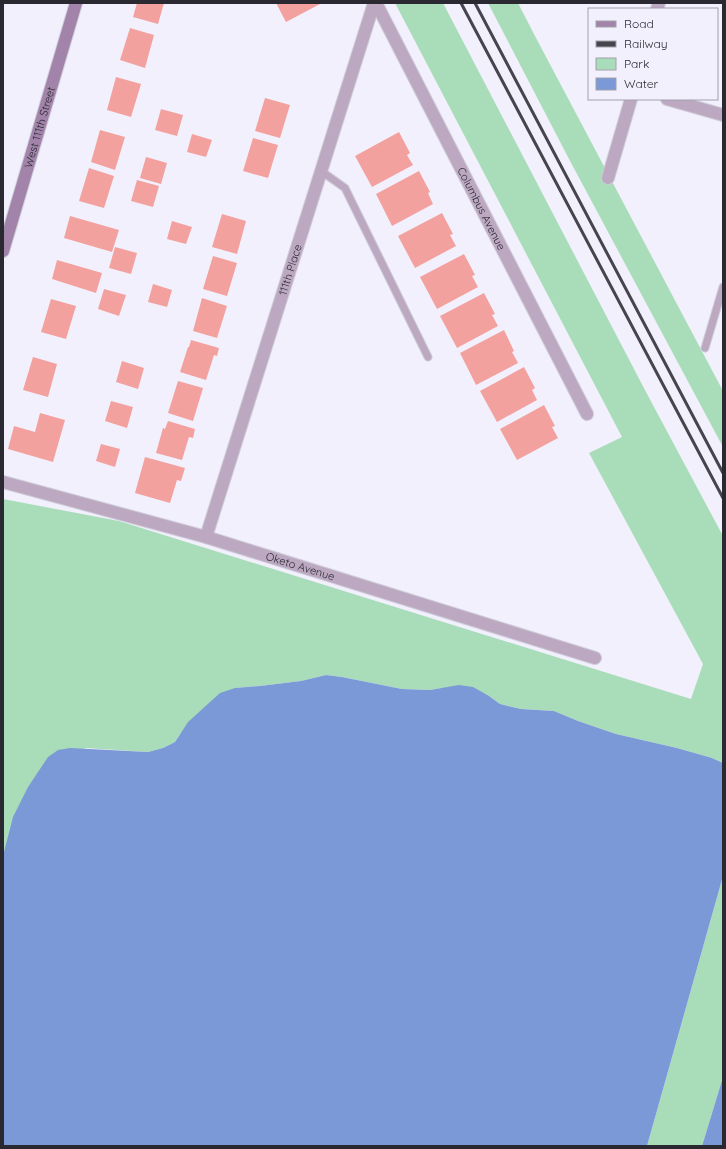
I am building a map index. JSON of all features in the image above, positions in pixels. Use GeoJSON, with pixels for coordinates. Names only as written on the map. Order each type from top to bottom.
{"type":"FeatureCollection","features":[{"type":"Feature","properties":{"kind":"main road","name":"West 111th Street"},"geometry":{"type":"LineString","coordinates":[[3,251],[76,3]]}},
{"type":"Feature","properties":{"kind":"street","name":"111th Place"},"geometry":{"type":"LineString","coordinates":[[206,537],[375,3]]}},
{"type":"Feature","properties":{"kind":"street","name":"Columbus Avenue"},"geometry":{"type":"LineString","coordinates":[[375,3],[587,414]]}},
{"type":"Feature","properties":{"kind":"street"},"geometry":{"type":"LineString","coordinates":[[608,178],[630,100]]}},
{"type":"Feature","properties":{"kind":"street"},"geometry":{"type":"LineString","coordinates":[[670,100],[723,115]]}},
{"type":"Feature","properties":{"kind":"street","name":"Oketo Avenue"},"geometry":{"type":"LineString","coordinates":[[3,482],[206,537],[594,658]]}},
{"type":"Feature","properties":{"kind":"lane"},"geometry":{"type":"LineString","coordinates":[[321,171],[345,188],[428,357]]}},
{"type":"Feature","properties":{"kind":"lane"},"geometry":{"type":"LineString","coordinates":[[705,348],[723,287]]}},
{"type":"Feature","properties":{"kind":"green space"},"geometry":{"type":"Polygon","coordinates":[[[395,3],[443,3],[723,536],[723,763],[712,758],[677,748],[616,734],[554,711],[521,709],[500,704],[489,696],[443,688],[430,690],[402,689],[326,675],[301,681],[235,688],[180,734],[175,742],[163,748],[148,752],[85,748],[3,856],[3,499],[119,521],[691,699],[703,664],[589,453],[622,437],[395,3]]]}},
{"type":"Feature","properties":{"kind":"green space"},"geometry":{"type":"Polygon","coordinates":[[[488,3],[518,3],[723,391],[723,447],[569,159],[488,3]]]}},
{"type":"Feature","properties":{"kind":"green space"},"geometry":{"type":"Polygon","coordinates":[[[723,876],[723,1077],[702,1146],[647,1146],[723,876]]]}},
{"type":"Feature","properties":{"kind":"water"},"geometry":{"type":"Polygon","coordinates":[[[326,675],[402,689],[430,690],[459,685],[473,687],[500,704],[521,709],[554,711],[616,734],[677,748],[712,758],[723,763],[723,876],[647,1146],[3,1146],[3,856],[13,817],[28,787],[48,757],[58,750],[70,748],[148,752],[163,748],[175,742],[188,722],[220,693],[235,688],[301,681],[326,675]]]}},
{"type":"Feature","properties":{"kind":"water"},"geometry":{"type":"Polygon","coordinates":[[[723,1077],[723,1146],[702,1146],[723,1077]]]}},
{"type":"Feature","properties":{"kind":"building"},"geometry":{"type":"Polygon","coordinates":[[[137,3],[164,3],[158,24],[133,17],[137,3]]]}},
{"type":"Feature","properties":{"kind":"building"},"geometry":{"type":"Polygon","coordinates":[[[276,3],[322,3],[286,22],[276,3]]]}},
{"type":"Feature","properties":{"kind":"building"},"geometry":{"type":"Polygon","coordinates":[[[130,28],[154,35],[145,68],[120,60],[130,28]]]}},
{"type":"Feature","properties":{"kind":"building"},"geometry":{"type":"Polygon","coordinates":[[[116,77],[141,84],[131,117],[107,110],[116,77]]]}},
{"type":"Feature","properties":{"kind":"building"},"geometry":{"type":"Polygon","coordinates":[[[265,98],[290,105],[280,138],[255,131],[265,98]]]}},
{"type":"Feature","properties":{"kind":"building"},"geometry":{"type":"Polygon","coordinates":[[[161,109],[183,115],[177,136],[155,130],[161,109]]]}},
{"type":"Feature","properties":{"kind":"building"},"geometry":{"type":"Polygon","coordinates":[[[100,130],[125,137],[115,170],[91,162],[100,130]]]}},
{"type":"Feature","properties":{"kind":"building"},"geometry":{"type":"Polygon","coordinates":[[[399,132],[410,153],[407,155],[413,165],[372,187],[355,156],[399,132]]]}},
{"type":"Feature","properties":{"kind":"building"},"geometry":{"type":"Polygon","coordinates":[[[192,134],[212,140],[206,157],[187,152],[192,134]]]}},
{"type":"Feature","properties":{"kind":"building"},"geometry":{"type":"Polygon","coordinates":[[[253,138],[278,145],[268,178],[243,171],[253,138]]]}},
{"type":"Feature","properties":{"kind":"building"},"geometry":{"type":"Polygon","coordinates":[[[146,157],[167,163],[161,184],[140,178],[146,157]]]}},
{"type":"Feature","properties":{"kind":"building"},"geometry":{"type":"Polygon","coordinates":[[[89,168],[114,176],[104,208],[79,201],[89,168]]]}},
{"type":"Feature","properties":{"kind":"building"},"geometry":{"type":"Polygon","coordinates":[[[419,171],[430,192],[428,193],[433,204],[392,226],[376,194],[419,171]]]}},
{"type":"Feature","properties":{"kind":"building"},"geometry":{"type":"Polygon","coordinates":[[[137,180],[159,186],[153,207],[131,201],[137,180]]]}},
{"type":"Feature","properties":{"kind":"building"},"geometry":{"type":"Polygon","coordinates":[[[442,213],[453,234],[450,235],[456,246],[415,268],[398,236],[442,213]]]}},
{"type":"Feature","properties":{"kind":"building"},"geometry":{"type":"Polygon","coordinates":[[[222,214],[246,221],[237,254],[212,247],[222,214]]]}},
{"type":"Feature","properties":{"kind":"building"},"geometry":{"type":"Polygon","coordinates":[[[70,216],[119,230],[112,252],[64,238],[70,216]]]}},
{"type":"Feature","properties":{"kind":"building"},"geometry":{"type":"Polygon","coordinates":[[[172,221],[192,227],[186,244],[167,239],[172,221]]]}},
{"type":"Feature","properties":{"kind":"building"},"geometry":{"type":"Polygon","coordinates":[[[115,247],[137,253],[131,274],[109,268],[115,247]]]}},
{"type":"Feature","properties":{"kind":"building"},"geometry":{"type":"Polygon","coordinates":[[[464,254],[475,275],[472,276],[478,287],[437,309],[420,277],[464,254]]]}},
{"type":"Feature","properties":{"kind":"building"},"geometry":{"type":"Polygon","coordinates":[[[213,256],[237,263],[227,296],[203,289],[213,256]]]}},
{"type":"Feature","properties":{"kind":"building"},"geometry":{"type":"Polygon","coordinates":[[[57,260],[102,273],[96,293],[52,279],[57,260]]]}},
{"type":"Feature","properties":{"kind":"building"},"geometry":{"type":"Polygon","coordinates":[[[153,284],[172,290],[167,307],[148,302],[153,284]]]}},
{"type":"Feature","properties":{"kind":"building"},"geometry":{"type":"Polygon","coordinates":[[[104,289],[126,295],[119,316],[98,309],[104,289]]]}},
{"type":"Feature","properties":{"kind":"building"},"geometry":{"type":"Polygon","coordinates":[[[484,293],[495,314],[492,315],[498,326],[457,348],[440,316],[484,293]]]}},
{"type":"Feature","properties":{"kind":"building"},"geometry":{"type":"Polygon","coordinates":[[[202,298],[227,306],[217,338],[193,331],[202,298]]]}},
{"type":"Feature","properties":{"kind":"building"},"geometry":{"type":"Polygon","coordinates":[[[51,299],[76,306],[66,339],[41,332],[51,299]]]}},
{"type":"Feature","properties":{"kind":"building"},"geometry":{"type":"Polygon","coordinates":[[[504,330],[514,351],[512,352],[518,363],[476,385],[460,353],[504,330]]]}},
{"type":"Feature","properties":{"kind":"building"},"geometry":{"type":"Polygon","coordinates":[[[191,340],[219,348],[217,356],[214,355],[206,380],[180,372],[191,340]]]}},
{"type":"Feature","properties":{"kind":"building"},"geometry":{"type":"Polygon","coordinates":[[[33,357],[57,364],[48,397],[23,390],[33,357]]]}},
{"type":"Feature","properties":{"kind":"building"},"geometry":{"type":"Polygon","coordinates":[[[122,361],[144,368],[138,389],[116,382],[122,361]]]}},
{"type":"Feature","properties":{"kind":"building"},"geometry":{"type":"Polygon","coordinates":[[[524,367],[535,388],[532,390],[537,400],[497,422],[480,391],[524,367]]]}},
{"type":"Feature","properties":{"kind":"building"},"geometry":{"type":"Polygon","coordinates":[[[178,381],[203,388],[193,421],[168,413],[178,381]]]}},
{"type":"Feature","properties":{"kind":"building"},"geometry":{"type":"Polygon","coordinates":[[[111,401],[133,407],[127,428],[105,421],[111,401]]]}},
{"type":"Feature","properties":{"kind":"building"},"geometry":{"type":"Polygon","coordinates":[[[544,405],[555,426],[552,427],[558,438],[517,460],[500,429],[544,405]]]}},
{"type":"Feature","properties":{"kind":"building"},"geometry":{"type":"Polygon","coordinates":[[[40,413],[65,420],[53,462],[8,449],[14,426],[35,432],[40,413]]]}},
{"type":"Feature","properties":{"kind":"building"},"geometry":{"type":"Polygon","coordinates":[[[168,421],[195,429],[193,438],[189,437],[182,460],[156,453],[163,428],[165,429],[168,421]]]}},
{"type":"Feature","properties":{"kind":"building"},"geometry":{"type":"Polygon","coordinates":[[[101,444],[120,449],[115,467],[96,461],[101,444]]]}},
{"type":"Feature","properties":{"kind":"building"},"geometry":{"type":"Polygon","coordinates":[[[145,457],[185,468],[181,481],[177,480],[170,503],[135,493],[145,457]]]}},
{"type":"Feature","properties":{"kind":"railway"},"geometry":{"type":"LineString","coordinates":[[461,3],[723,498]]}},
{"type":"Feature","properties":{"kind":"railway"},"geometry":{"type":"LineString","coordinates":[[475,3],[723,473]]}}]}
